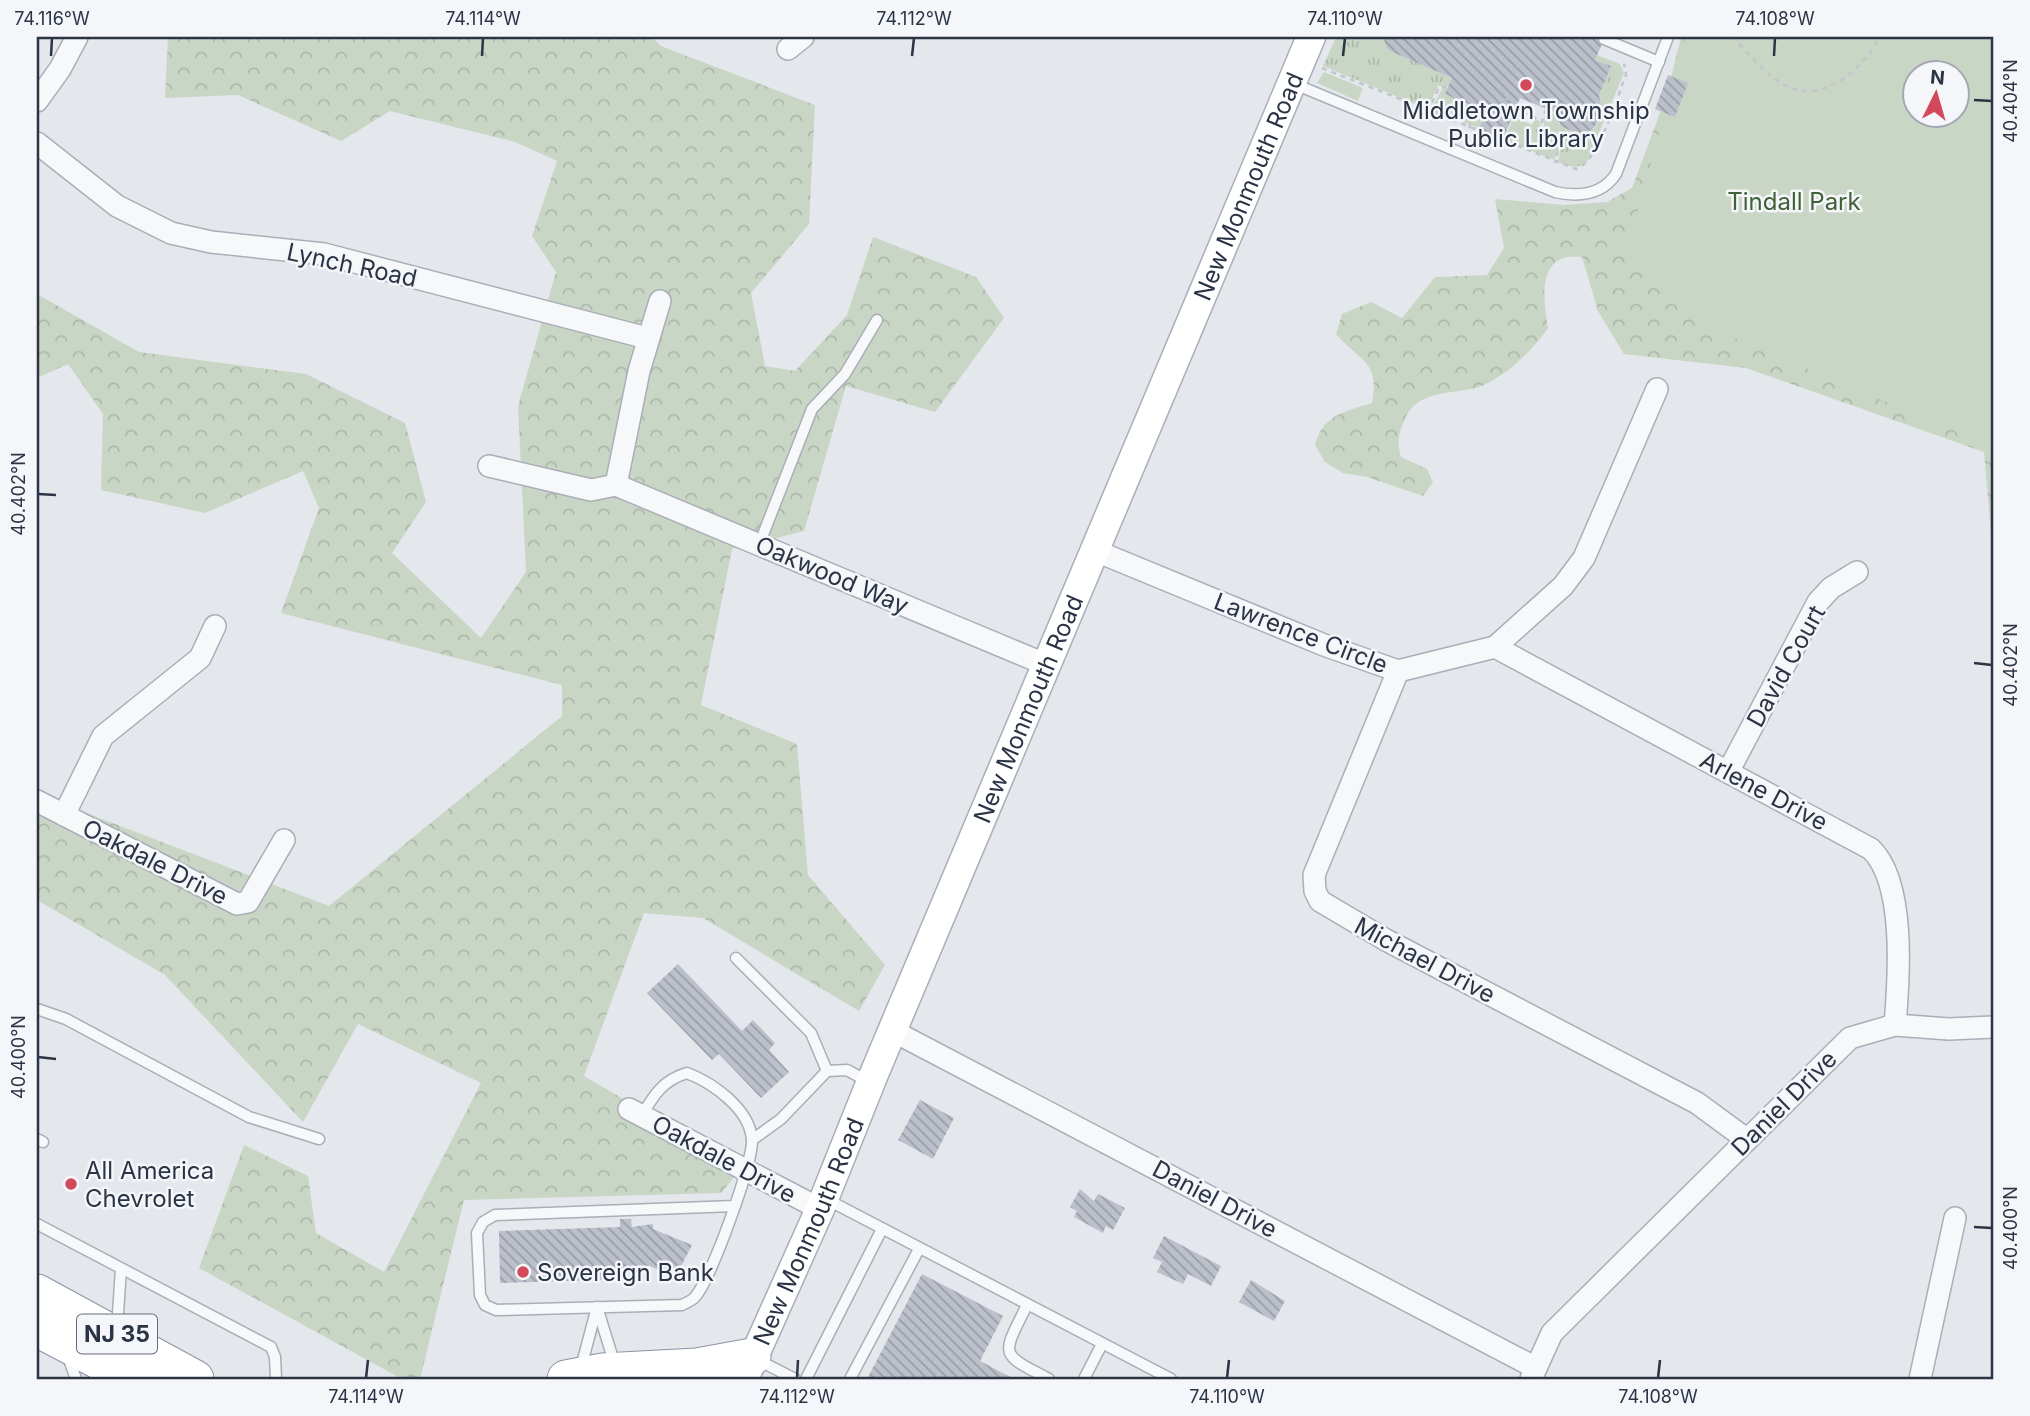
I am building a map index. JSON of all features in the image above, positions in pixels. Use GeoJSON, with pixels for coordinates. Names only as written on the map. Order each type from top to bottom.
{"type":"FeatureCollection","features":[{"type":"Feature","properties":{"kind":"highway","name":"NJ 35"},"geometry":{"type":"LineString","coordinates":[[37,1293],[117,1334],[195,1379]]}},
{"type":"Feature","properties":{"kind":"highway","name":"NJ 35"},"geometry":{"type":"LineString","coordinates":[[50,1334],[134,1379]]}},
{"type":"Feature","properties":{"kind":"highway"},"geometry":{"type":"LineString","coordinates":[[572,1377],[617,1371],[696,1367],[748,1368]]}},
{"type":"Feature","properties":{"kind":"main road","name":"New Monmouth Road"},"geometry":{"type":"LineString","coordinates":[[748,1368],[822,1204],[870,1083],[1311,37]]}},
{"type":"Feature","properties":{"kind":"street"},"geometry":{"type":"LineString","coordinates":[[37,100],[60,69],[77,37]]}},
{"type":"Feature","properties":{"kind":"street","name":"Lynch Road"},"geometry":{"type":"LineString","coordinates":[[37,143],[117,206],[171,233],[211,242],[324,254],[647,338]]}},
{"type":"Feature","properties":{"kind":"street"},"geometry":{"type":"LineString","coordinates":[[489,466],[591,490],[616,485],[647,338],[660,301]]}},
{"type":"Feature","properties":{"kind":"street","name":"Lawrence Circle"},"geometry":{"type":"LineString","coordinates":[[1096,551],[1324,645],[1398,671],[1496,647],[1563,586],[1584,558],[1657,389]]}},
{"type":"Feature","properties":{"kind":"street","name":"Oakwood Way"},"geometry":{"type":"LineString","coordinates":[[616,485],[1047,665]]}},
{"type":"Feature","properties":{"kind":"street","name":"David Court"},"geometry":{"type":"LineString","coordinates":[[1728,772],[1818,602],[1831,588],[1857,572]]}},
{"type":"Feature","properties":{"kind":"street"},"geometry":{"type":"LineString","coordinates":[[64,815],[103,736],[200,657],[215,626]]}},
{"type":"Feature","properties":{"kind":"street","name":"Arlene Drive"},"geometry":{"type":"LineString","coordinates":[[1496,647],[1866,845],[1880,858],[1890,881],[1899,948],[1895,1025]]}},
{"type":"Feature","properties":{"kind":"street","name":"Michael Drive"},"geometry":{"type":"LineString","coordinates":[[1398,671],[1314,875],[1315,891],[1320,901],[1386,940],[1697,1103],[1746,1139]]}},
{"type":"Feature","properties":{"kind":"street","name":"Oakdale Drive"},"geometry":{"type":"LineString","coordinates":[[37,801],[237,904],[248,902],[284,840]]}},
{"type":"Feature","properties":{"kind":"street","name":"Daniel Drive"},"geometry":{"type":"LineString","coordinates":[[893,1031],[1534,1373],[1552,1333],[1850,1038],[1895,1025],[1949,1029],[1993,1027]]}},
{"type":"Feature","properties":{"kind":"street","name":"Oakdale Drive"},"geometry":{"type":"LineString","coordinates":[[635,1112],[746,1170],[822,1204]]}},
{"type":"Feature","properties":{"kind":"street"},"geometry":{"type":"LineString","coordinates":[[1920,1379],[1955,1218]]}},
{"type":"Feature","properties":{"kind":"lane"},"geometry":{"type":"LineString","coordinates":[[1292,83],[1555,192],[1575,195],[1600,189],[1616,174],[1668,37]]}},
{"type":"Feature","properties":{"kind":"lane"},"geometry":{"type":"LineString","coordinates":[[1604,40],[1659,62]]}},
{"type":"Feature","properties":{"kind":"lane"},"geometry":{"type":"LineString","coordinates":[[759,545],[812,409],[845,374],[877,320]]}},
{"type":"Feature","properties":{"kind":"lane"},"geometry":{"type":"LineString","coordinates":[[736,958],[811,1033],[827,1072]]}},
{"type":"Feature","properties":{"kind":"lane"},"geometry":{"type":"LineString","coordinates":[[37,1009],[66,1019],[249,1117],[319,1139]]}},
{"type":"Feature","properties":{"kind":"lane"},"geometry":{"type":"LineString","coordinates":[[752,1140],[780,1119],[827,1072],[847,1070],[870,1083]]}},
{"type":"Feature","properties":{"kind":"lane"},"geometry":{"type":"LineString","coordinates":[[635,1112],[658,1089],[674,1077],[687,1073],[718,1089],[740,1113],[752,1140],[746,1170],[728,1228],[695,1297],[682,1305],[496,1310],[485,1305],[480,1295],[477,1233],[483,1222],[495,1215],[734,1206]]}},
{"type":"Feature","properties":{"kind":"lane"},"geometry":{"type":"LineString","coordinates":[[822,1204],[883,1229],[1171,1379]]}},
{"type":"Feature","properties":{"kind":"lane"},"geometry":{"type":"LineString","coordinates":[[37,1224],[271,1347],[275,1357],[276,1379]]}},
{"type":"Feature","properties":{"kind":"lane"},"geometry":{"type":"LineString","coordinates":[[806,1379],[883,1229]]}},
{"type":"Feature","properties":{"kind":"lane"},"geometry":{"type":"LineString","coordinates":[[850,1379],[919,1249]]}},
{"type":"Feature","properties":{"kind":"lane"},"geometry":{"type":"LineString","coordinates":[[117,1334],[121,1269]]}},
{"type":"Feature","properties":{"kind":"lane"},"geometry":{"type":"LineString","coordinates":[[1027,1305],[1008,1344],[1008,1353],[1013,1360],[1049,1379]]}},
{"type":"Feature","properties":{"kind":"lane"},"geometry":{"type":"LineString","coordinates":[[597,1307],[617,1371]]}},
{"type":"Feature","properties":{"kind":"lane"},"geometry":{"type":"LineString","coordinates":[[572,1377],[597,1307]]}},
{"type":"Feature","properties":{"kind":"lane"},"geometry":{"type":"LineString","coordinates":[[50,1334],[76,1379]]}},
{"type":"Feature","properties":{"kind":"lane"},"geometry":{"type":"LineString","coordinates":[[1084,1379],[1102,1344]]}},
{"type":"Feature","properties":{"kind":"lane"},"geometry":{"type":"LineString","coordinates":[[748,1368],[795,1379]]}},
{"type":"Feature","properties":{"kind":"path"},"geometry":{"type":"LineString","coordinates":[[1732,37],[1781,83],[1805,90],[1821,88],[1855,71],[1871,54],[1879,37]]}},
{"type":"Feature","properties":{"kind":"path"},"geometry":{"type":"LineString","coordinates":[[1320,67],[1555,163],[1576,169],[1589,163],[1621,88],[1626,68],[1623,63],[1599,52],[1604,40]]}},
{"type":"Feature","properties":{"kind":"path"},"geometry":{"type":"LineString","coordinates":[[1428,112],[1439,87],[1448,87]]}},
{"type":"Feature","properties":{"kind":"path"},"geometry":{"type":"LineString","coordinates":[[1490,137],[1507,98]]}},
{"type":"Feature","properties":{"kind":"path"},"geometry":{"type":"LineString","coordinates":[[1504,105],[1541,120]]}},
{"type":"Feature","properties":{"kind":"path"},"geometry":{"type":"LineString","coordinates":[[1546,109],[1541,120],[1542,128],[1559,145],[1555,163]]}},
{"type":"Feature","properties":{"kind":"path"},"geometry":{"type":"LineString","coordinates":[[1469,128],[1471,122]]}},
{"type":"Feature","properties":{"kind":"green space"},"geometry":{"type":"Polygon","coordinates":[[[168,37],[652,37],[661,46],[815,105],[809,224],[751,293],[765,366],[795,371],[847,315],[873,237],[976,277],[1004,318],[935,412],[846,386],[804,531],[732,549],[701,705],[797,744],[808,875],[885,965],[859,1011],[703,918],[644,913],[584,1076],[742,1168],[721,1193],[464,1200],[420,1379],[402,1379],[199,1268],[244,1145],[308,1176],[316,1233],[384,1272],[481,1083],[358,1024],[303,1122],[165,975],[37,900],[37,794],[329,906],[562,716],[562,685],[281,613],[319,508],[303,471],[205,513],[101,490],[103,414],[68,364],[37,378],[37,294],[139,352],[306,374],[405,423],[426,502],[392,553],[481,638],[526,572],[518,406],[556,272],[532,236],[557,161],[515,142],[390,111],[341,141],[238,95],[165,98],[168,37]]]}},
{"type":"Feature","properties":{"kind":"green space"},"geometry":{"type":"Polygon","coordinates":[[[1336,37],[1383,37],[1387,48],[1392,52],[1452,78],[1449,86],[1438,86],[1427,109],[1323,66],[1336,37]]]}},
{"type":"Feature","properties":{"kind":"green space","name":"Tindall Park"},"geometry":{"type":"Polygon","coordinates":[[[1681,37],[1993,37],[1993,556],[1984,452],[1746,368],[1624,354],[1598,311],[1582,257],[1567,257],[1557,261],[1550,269],[1544,291],[1548,328],[1514,366],[1488,383],[1430,397],[1411,409],[1400,430],[1399,447],[1401,457],[1427,469],[1433,482],[1423,496],[1367,477],[1343,473],[1325,462],[1315,445],[1323,427],[1336,416],[1372,403],[1374,389],[1373,378],[1366,363],[1336,334],[1342,314],[1371,302],[1402,318],[1435,277],[1487,275],[1504,248],[1495,199],[1565,205],[1607,202],[1632,188],[1667,94],[1681,37]]]}},
{"type":"Feature","properties":{"kind":"green space","name":"Tindall Park"},"geometry":{"type":"Polygon","coordinates":[[[1685,37],[1993,37],[1993,447],[1694,321],[1628,247],[1685,37]]]}},
{"type":"Feature","properties":{"kind":"green space"},"geometry":{"type":"Polygon","coordinates":[[[1597,55],[1620,64],[1624,73],[1587,162],[1577,167],[1569,166],[1558,162],[1561,145],[1546,130],[1544,123],[1547,109],[1554,112],[1559,124],[1571,132],[1583,133],[1594,129],[1603,115],[1599,95],[1611,66],[1595,60],[1597,55]]]}},
{"type":"Feature","properties":{"kind":"green space"},"geometry":{"type":"Polygon","coordinates":[[[1324,72],[1363,88],[1358,101],[1317,83],[1324,72]]]}},
{"type":"Feature","properties":{"kind":"green space"},"geometry":{"type":"Polygon","coordinates":[[[1443,87],[1448,88],[1446,94],[1486,111],[1479,128],[1431,110],[1443,87]]]}},
{"type":"Feature","properties":{"kind":"green space"},"geometry":{"type":"Polygon","coordinates":[[[1515,111],[1518,112],[1516,118],[1532,125],[1535,119],[1540,121],[1544,132],[1558,146],[1554,160],[1505,140],[1515,111]]]}},
{"type":"Feature","properties":{"kind":"building","name":"Middletown Township Public Library"},"geometry":{"type":"Polygon","coordinates":[[[1383,37],[1605,37],[1595,60],[1611,66],[1599,95],[1603,115],[1592,130],[1577,134],[1561,126],[1554,112],[1520,98],[1503,139],[1479,129],[1486,111],[1445,94],[1452,78],[1392,52],[1387,48],[1383,37]]]}},
{"type":"Feature","properties":{"kind":"building"},"geometry":{"type":"Polygon","coordinates":[[[1668,75],[1688,83],[1675,117],[1655,109],[1668,75]]]}},
{"type":"Feature","properties":{"kind":"building"},"geometry":{"type":"Polygon","coordinates":[[[678,964],[742,1031],[753,1020],[775,1043],[769,1050],[789,1072],[761,1098],[719,1054],[712,1060],[647,993],[678,964]]]}},
{"type":"Feature","properties":{"kind":"building"},"geometry":{"type":"Polygon","coordinates":[[[920,1100],[954,1118],[933,1159],[898,1140],[920,1100]]]}},
{"type":"Feature","properties":{"kind":"building"},"geometry":{"type":"Polygon","coordinates":[[[1080,1189],[1094,1201],[1098,1194],[1125,1208],[1113,1230],[1106,1226],[1103,1233],[1074,1217],[1077,1211],[1070,1207],[1080,1189]]]}},
{"type":"Feature","properties":{"kind":"building"},"geometry":{"type":"Polygon","coordinates":[[[620,1219],[631,1219],[632,1227],[653,1224],[653,1229],[692,1245],[675,1278],[650,1266],[626,1267],[626,1279],[500,1283],[499,1231],[620,1227],[620,1219]]]}},
{"type":"Feature","properties":{"kind":"building"},"geometry":{"type":"Polygon","coordinates":[[[1164,1236],[1221,1266],[1211,1286],[1188,1274],[1183,1284],[1157,1272],[1162,1262],[1153,1258],[1164,1236]]]}},
{"type":"Feature","properties":{"kind":"building"},"geometry":{"type":"Polygon","coordinates":[[[922,1274],[1003,1316],[980,1361],[1014,1379],[867,1379],[922,1274]]]}},
{"type":"Feature","properties":{"kind":"building"},"geometry":{"type":"Polygon","coordinates":[[[1251,1280],[1285,1301],[1274,1321],[1239,1302],[1251,1280]]]}},
{"type":"Feature","properties":{"kind":"place","name":"Middletown Township Public Library"},"geometry":{"type":"Point","coordinates":[1526,85]}},
{"type":"Feature","properties":{"kind":"place","name":"All America Chevrolet"},"geometry":{"type":"Point","coordinates":[71,1184]}},
{"type":"Feature","properties":{"kind":"place","name":"Sovereign Bank"},"geometry":{"type":"Point","coordinates":[523,1272]}}]}
